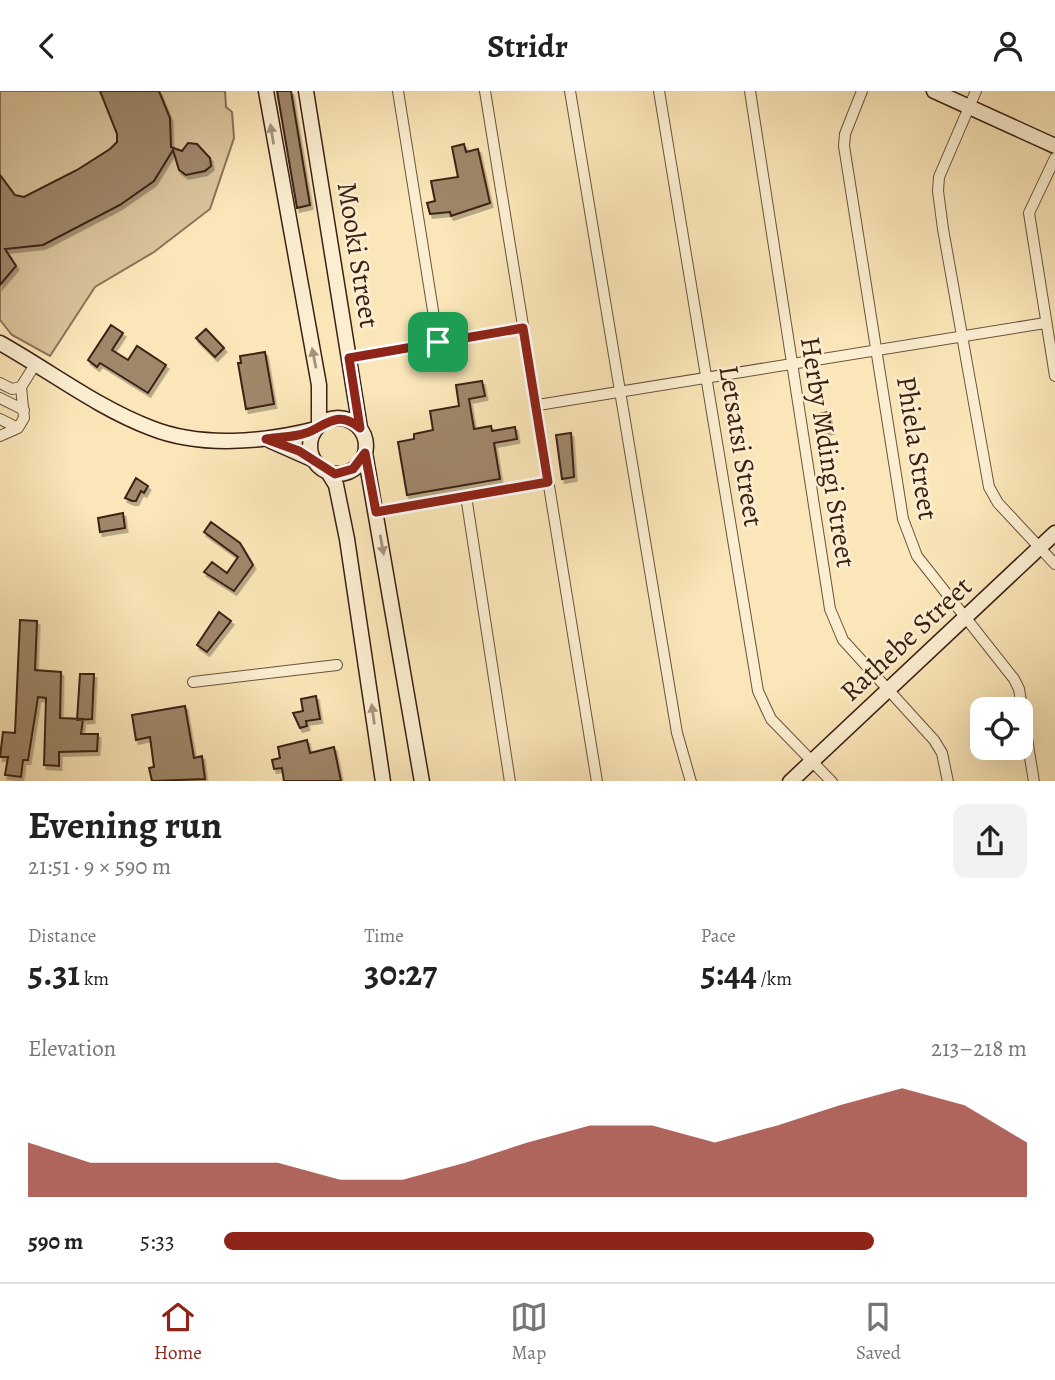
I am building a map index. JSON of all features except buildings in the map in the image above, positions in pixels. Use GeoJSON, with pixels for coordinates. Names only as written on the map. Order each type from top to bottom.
{"type":"FeatureCollection","features":[{"type":"Feature","properties":{"kind":"main road"},"geometry":{"type":"LineString","coordinates":[[265,91],[319,385],[318,427],[310,444],[314,460]]}},
{"type":"Feature","properties":{"kind":"main road","name":"Mooki Street"},"geometry":{"type":"LineString","coordinates":[[306,91],[360,428]]}},
{"type":"Feature","properties":{"kind":"main road"},"geometry":{"type":"LineString","coordinates":[[934,91],[1055,146]]}},
{"type":"Feature","properties":{"kind":"main road"},"geometry":{"type":"LineString","coordinates":[[0,344],[129,419],[181,437],[266,439],[318,427],[339,418],[360,428],[422,781]]}},
{"type":"Feature","properties":{"kind":"main road"},"geometry":{"type":"LineString","coordinates":[[266,439],[289,446],[314,460],[328,472],[336,485],[383,781]]}},
{"type":"Feature","properties":{"kind":"main road"},"geometry":{"type":"LineString","coordinates":[[328,472],[348,472],[358,465],[365,453]]}},
{"type":"Feature","properties":{"kind":"main road","name":"Rathebe Street"},"geometry":{"type":"LineString","coordinates":[[791,781],[1055,533]]}},
{"type":"Feature","properties":{"kind":"street"},"geometry":{"type":"LineString","coordinates":[[398,91],[438,342]]}},
{"type":"Feature","properties":{"kind":"street"},"geometry":{"type":"LineString","coordinates":[[485,91],[597,781]]}},
{"type":"Feature","properties":{"kind":"street"},"geometry":{"type":"LineString","coordinates":[[570,91],[677,733],[691,781]]}},
{"type":"Feature","properties":{"kind":"street","name":"Letsatsi Street"},"geometry":{"type":"LineString","coordinates":[[659,91],[758,691],[771,719],[831,781]]}},
{"type":"Feature","properties":{"kind":"street","name":"Herby Mdingi Street"},"geometry":{"type":"LineString","coordinates":[[750,91],[830,609],[843,640],[938,746],[948,781]]}},
{"type":"Feature","properties":{"kind":"street","name":"Phiela Street"},"geometry":{"type":"LineString","coordinates":[[862,91],[845,134],[844,146],[903,519],[911,545],[1005,664],[1019,689],[1034,781]]}},
{"type":"Feature","properties":{"kind":"street"},"geometry":{"type":"LineString","coordinates":[[976,91],[942,167],[938,191],[989,488],[1055,564]]}},
{"type":"Feature","properties":{"kind":"street"},"geometry":{"type":"LineString","coordinates":[[1055,158],[1029,213],[1055,376]]}},
{"type":"Feature","properties":{"kind":"street"},"geometry":{"type":"LineString","coordinates":[[538,405],[1045,323]]}},
{"type":"Feature","properties":{"kind":"street"},"geometry":{"type":"LineString","coordinates":[[349,358],[523,328]]}},
{"type":"Feature","properties":{"kind":"street"},"geometry":{"type":"LineString","coordinates":[[0,436],[10,435],[18,428],[24,410],[21,387],[36,363]]}},
{"type":"Feature","properties":{"kind":"street"},"geometry":{"type":"LineString","coordinates":[[0,383],[12,389],[21,387]]}},
{"type":"Feature","properties":{"kind":"street"},"geometry":{"type":"LineString","coordinates":[[0,398],[24,410]]}},
{"type":"Feature","properties":{"kind":"street"},"geometry":{"type":"LineString","coordinates":[[0,419],[18,428]]}},
{"type":"Feature","properties":{"kind":"street"},"geometry":{"type":"LineString","coordinates":[[376,512],[548,482]]}},
{"type":"Feature","properties":{"kind":"street"},"geometry":{"type":"LineString","coordinates":[[466,496],[510,781]]}},
{"type":"Feature","properties":{"kind":"street"},"geometry":{"type":"LineString","coordinates":[[193,682],[337,665]]}},
{"type":"Feature","properties":{"kind":"shaded area"},"geometry":{"type":"Polygon","coordinates":[[[0,91],[225,91],[226,107],[232,112],[234,138],[210,209],[154,252],[95,287],[50,356],[12,335],[0,320],[0,91]]]}},
{"type":"Feature","properties":{"kind":"route"},"geometry":{"type":"LineString","coordinates":[[523,328],[538,405],[548,482],[376,512],[365,453],[353,469],[335,474],[320,467],[299,451],[266,439],[316,429],[333,418],[353,422],[360,428],[349,358],[438,342],[523,328]]}}]}
